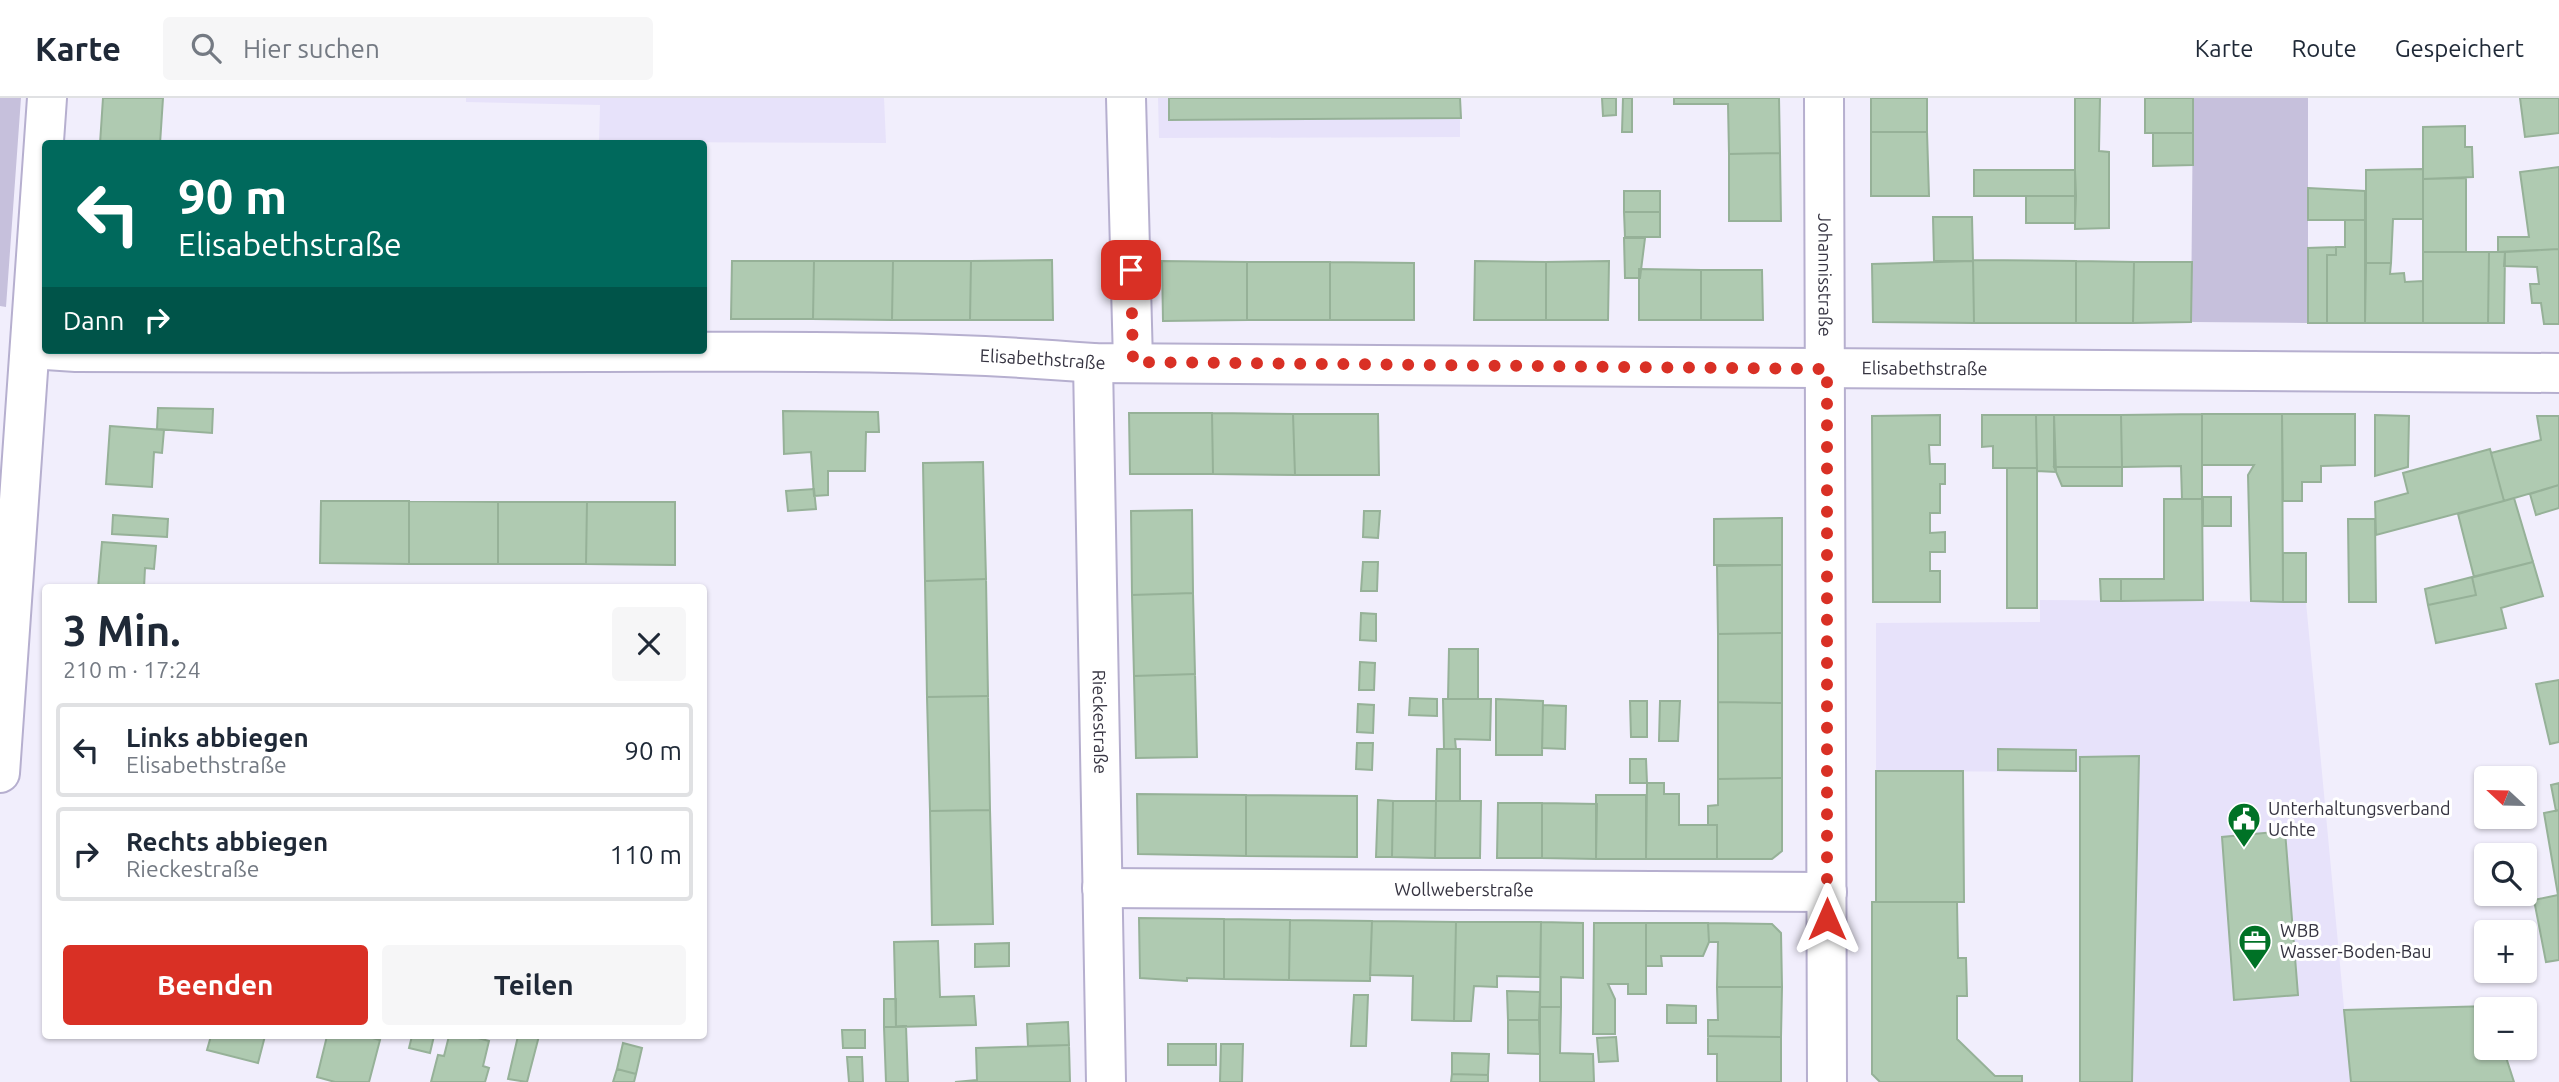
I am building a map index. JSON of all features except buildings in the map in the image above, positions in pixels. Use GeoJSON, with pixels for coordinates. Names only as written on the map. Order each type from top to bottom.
{"type":"FeatureCollection","features":[{"type":"Feature","properties":{"kind":"street"},"geometry":{"type":"LineString","coordinates":[[44,140],[47,98]]}},
{"type":"Feature","properties":{"kind":"street"},"geometry":{"type":"LineString","coordinates":[[1126,98],[1133,362]]}},
{"type":"Feature","properties":{"kind":"street","name":"Johannisstraße"},"geometry":{"type":"LineString","coordinates":[[1824,98],[1828,1082]]}},
{"type":"Feature","properties":{"kind":"street"},"geometry":{"type":"LineString","coordinates":[[0,773],[42,176]]}},
{"type":"Feature","properties":{"kind":"street","name":"Elisabethstraße"},"geometry":{"type":"LineString","coordinates":[[31,349],[42,349]]}},
{"type":"Feature","properties":{"kind":"street","name":"Elisabethstraße"},"geometry":{"type":"LineString","coordinates":[[707,351],[1037,358],[1093,363],[2559,373]]}},
{"type":"Feature","properties":{"kind":"street","name":"Rieckestraße"},"geometry":{"type":"LineString","coordinates":[[1093,363],[1106,1082]]}},
{"type":"Feature","properties":{"kind":"street","name":"Wollweberstraße"},"geometry":{"type":"LineString","coordinates":[[1102,888],[1827,892]]}},
{"type":"Feature","properties":{"kind":"shaded area"},"geometry":{"type":"Polygon","coordinates":[[[0,98],[21,98],[6,307],[0,306],[0,98]]]}},
{"type":"Feature","properties":{"kind":"shaded area"},"geometry":{"type":"Polygon","coordinates":[[[466,98],[884,98],[886,143],[599,140],[600,105],[466,102],[466,98]]]}},
{"type":"Feature","properties":{"kind":"shaded area"},"geometry":{"type":"Polygon","coordinates":[[[1158,98],[1460,98],[1460,137],[1159,138],[1158,98]]]}},
{"type":"Feature","properties":{"kind":"shaded area"},"geometry":{"type":"Polygon","coordinates":[[[2193,98],[2308,98],[2308,323],[2191,322],[2193,98]]]}},
{"type":"Feature","properties":{"kind":"shaded area"},"geometry":{"type":"Polygon","coordinates":[[[2040,600],[2306,602],[2351,1082],[2080,1082],[2080,772],[1876,771],[1876,623],[2040,622],[2040,600]]]}},
{"type":"Feature","properties":{"kind":"place","name":"Unterhaltungsverband Uchte"},"geometry":{"type":"Point","coordinates":[2244,849]}},
{"type":"Feature","properties":{"kind":"place","name":"WBB Wasser-Boden-Bau"},"geometry":{"type":"Point","coordinates":[2255,971]}},
{"type":"Feature","properties":{"kind":"route"},"geometry":{"type":"LineString","coordinates":[[1131,270],[1133,362],[1827,369],[1827,919]]}}]}
